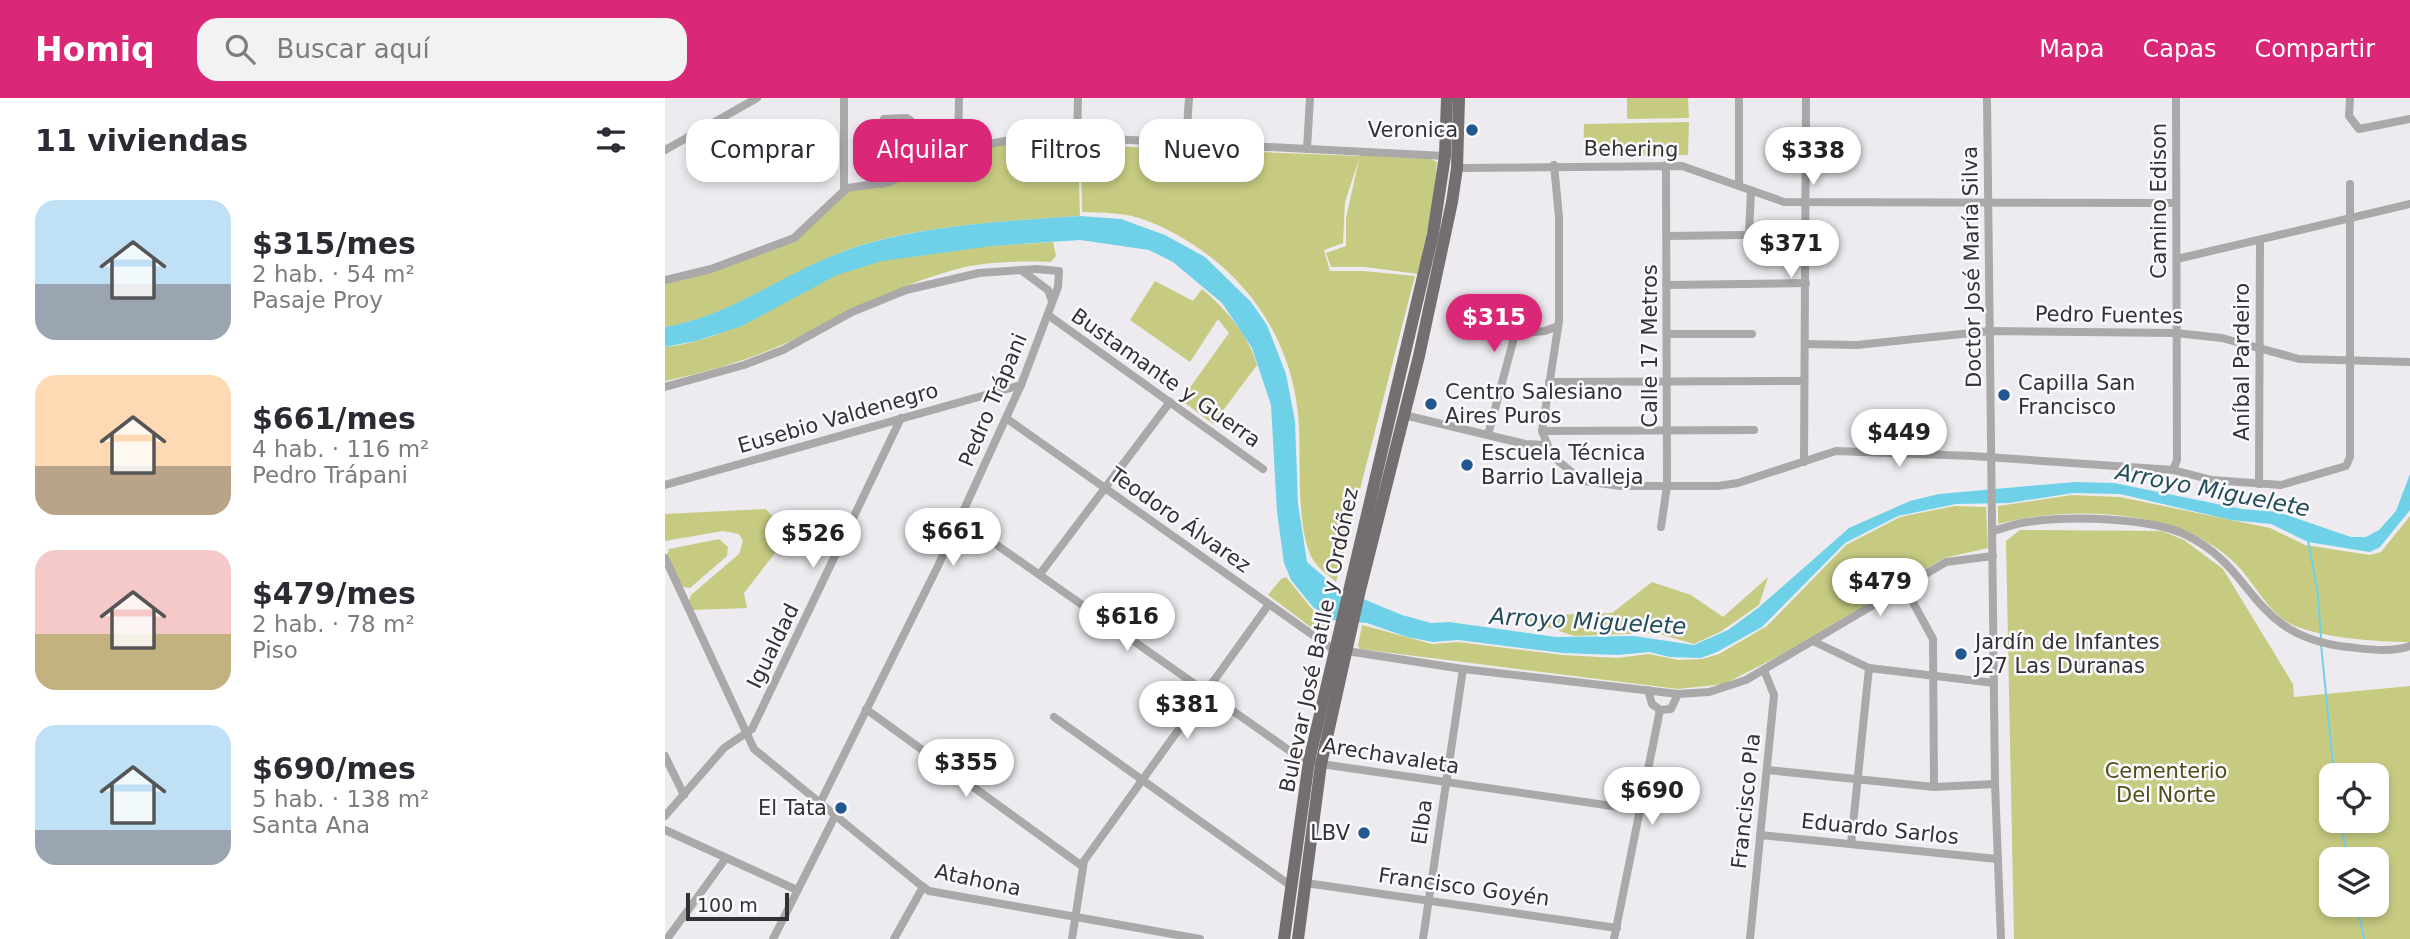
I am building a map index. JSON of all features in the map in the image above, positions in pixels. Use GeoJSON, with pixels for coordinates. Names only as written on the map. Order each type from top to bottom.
{"type":"FeatureCollection","features":[{"type":"Feature","properties":{"kind":"main road","name":"Bulevar José Batlle y Ordóñez"},"geometry":{"type":"LineString","coordinates":[[1284,939],[1333,650],[1345,629],[1433,234],[1445,156],[1447,98]]}},
{"type":"Feature","properties":{"kind":"main road","name":"Bulevar José Batlle y Ordóñez"},"geometry":{"type":"LineString","coordinates":[[1354,588],[1419,356],[1457,169],[1459,98]]}},
{"type":"Feature","properties":{"kind":"main road","name":"Bulevar José Batlle y Ordóñez"},"geometry":{"type":"LineString","coordinates":[[1299,939],[1315,763],[1347,651],[1345,629]]}},
{"type":"Feature","properties":{"kind":"street"},"geometry":{"type":"LineString","coordinates":[[665,150],[757,98]]}},
{"type":"Feature","properties":{"kind":"street"},"geometry":{"type":"LineString","coordinates":[[844,98],[844,190]]}},
{"type":"Feature","properties":{"kind":"street"},"geometry":{"type":"LineString","coordinates":[[959,98],[959,119]]}},
{"type":"Feature","properties":{"kind":"street"},"geometry":{"type":"LineString","coordinates":[[1077,119],[1078,98]]}},
{"type":"Feature","properties":{"kind":"street"},"geometry":{"type":"LineString","coordinates":[[1188,119],[1189,98]]}},
{"type":"Feature","properties":{"kind":"street"},"geometry":{"type":"LineString","coordinates":[[1307,149],[1310,98]]}},
{"type":"Feature","properties":{"kind":"street"},"geometry":{"type":"LineString","coordinates":[[1739,98],[1739,186]]}},
{"type":"Feature","properties":{"kind":"street"},"geometry":{"type":"LineString","coordinates":[[1804,462],[1806,98]]}},
{"type":"Feature","properties":{"kind":"street","name":"Doctor José María Silva"},"geometry":{"type":"LineString","coordinates":[[1987,98],[1995,784],[2001,939]]}},
{"type":"Feature","properties":{"kind":"street","name":"Camino Edison"},"geometry":{"type":"LineString","coordinates":[[2173,470],[2177,460],[2176,98]]}},
{"type":"Feature","properties":{"kind":"street"},"geometry":{"type":"LineString","coordinates":[[2350,98],[2349,117],[2355,126],[2365,129],[2410,119]]}},
{"type":"Feature","properties":{"kind":"street"},"geometry":{"type":"LineString","coordinates":[[884,119],[908,119]]}},
{"type":"Feature","properties":{"kind":"street"},"geometry":{"type":"LineString","coordinates":[[1264,147],[1445,156]]}},
{"type":"Feature","properties":{"kind":"street"},"geometry":{"type":"LineString","coordinates":[[1554,165],[1559,217],[1558,326],[1542,430],[1546,445],[1559,464],[1583,481],[1621,486],[1738,484],[1836,451],[2173,470],[2212,480],[2259,484],[2289,484],[2350,463],[2350,184]]}},
{"type":"Feature","properties":{"kind":"street","name":"Behering"},"geometry":{"type":"LineString","coordinates":[[1457,169],[1554,165],[1666,165],[1693,169],[1784,202],[2176,203]]}},
{"type":"Feature","properties":{"kind":"street","name":"Calle 17 Metros"},"geometry":{"type":"LineString","coordinates":[[1661,527],[1667,486],[1666,165]]}},
{"type":"Feature","properties":{"kind":"street"},"geometry":{"type":"LineString","coordinates":[[665,280],[711,269],[794,238],[844,190],[887,182]]}},
{"type":"Feature","properties":{"kind":"street"},"geometry":{"type":"LineString","coordinates":[[1749,234],[1751,191]]}},
{"type":"Feature","properties":{"kind":"street"},"geometry":{"type":"LineString","coordinates":[[2177,259],[2410,204]]}},
{"type":"Feature","properties":{"kind":"street"},"geometry":{"type":"LineString","coordinates":[[1668,236],[1806,234]]}},
{"type":"Feature","properties":{"kind":"street","name":"Aníbal Pardeiro"},"geometry":{"type":"LineString","coordinates":[[2259,484],[2260,240]]}},
{"type":"Feature","properties":{"kind":"street"},"geometry":{"type":"LineString","coordinates":[[665,387],[744,365],[783,350],[863,306],[906,290],[979,273],[1018,269],[1048,290],[1052,301]]}},
{"type":"Feature","properties":{"kind":"street","name":"Pedro Trápani"},"geometry":{"type":"LineString","coordinates":[[820,803],[960,519],[1021,385],[1048,315],[1060,282],[1059,271],[1018,269]]}},
{"type":"Feature","properties":{"kind":"street"},"geometry":{"type":"LineString","coordinates":[[1668,285],[1806,283]]}},
{"type":"Feature","properties":{"kind":"street","name":"Bustamante y Guerra"},"geometry":{"type":"LineString","coordinates":[[1048,315],[1263,469]]}},
{"type":"Feature","properties":{"kind":"street"},"geometry":{"type":"LineString","coordinates":[[1488,435],[1515,334],[1545,331],[1558,326]]}},
{"type":"Feature","properties":{"kind":"street"},"geometry":{"type":"LineString","coordinates":[[1545,331],[1557,340]]}},
{"type":"Feature","properties":{"kind":"street","name":"Pedro Fuentes"},"geometry":{"type":"LineString","coordinates":[[1804,345],[1857,345],[1990,331],[2176,333],[2214,336],[2299,359],[2410,362]]}},
{"type":"Feature","properties":{"kind":"street"},"geometry":{"type":"LineString","coordinates":[[1668,334],[1752,334]]}},
{"type":"Feature","properties":{"kind":"street"},"geometry":{"type":"LineString","coordinates":[[1405,353],[1419,356]]}},
{"type":"Feature","properties":{"kind":"street"},"geometry":{"type":"LineString","coordinates":[[1549,382],[1804,381]]}},
{"type":"Feature","properties":{"kind":"street","name":"Eusebio Valdenegro"},"geometry":{"type":"LineString","coordinates":[[665,485],[1021,385]]}},
{"type":"Feature","properties":{"kind":"street"},"geometry":{"type":"LineString","coordinates":[[1039,574],[1170,402]]}},
{"type":"Feature","properties":{"kind":"street"},"geometry":{"type":"LineString","coordinates":[[1404,415],[1488,435],[1546,445]]}},
{"type":"Feature","properties":{"kind":"street","name":"Igualdad"},"geometry":{"type":"LineString","coordinates":[[745,736],[753,729],[901,418]]}},
{"type":"Feature","properties":{"kind":"street","name":"Teodoro Álvarez"},"geometry":{"type":"LineString","coordinates":[[1006,418],[1333,650]]}},
{"type":"Feature","properties":{"kind":"street"},"geometry":{"type":"LineString","coordinates":[[1542,430],[1754,430]]}},
{"type":"Feature","properties":{"kind":"street","name":"Arechavaleta"},"geometry":{"type":"LineString","coordinates":[[960,519],[1297,756],[1315,763],[1640,810]]}},
{"type":"Feature","properties":{"kind":"street"},"geometry":{"type":"LineString","coordinates":[[1992,531],[2032,521],[2140,521],[2175,530],[2217,556],[2264,611],[2307,640],[2378,650],[2410,646]]}},
{"type":"Feature","properties":{"kind":"street"},"geometry":{"type":"LineString","coordinates":[[1347,651],[1462,669],[1678,694],[1722,689],[1764,670],[1904,586],[1955,559],[1993,556]]}},
{"type":"Feature","properties":{"kind":"street","name":"Atahona"},"geometry":{"type":"LineString","coordinates":[[665,558],[745,736],[754,749],[923,887],[929,891],[1200,939]]}},
{"type":"Feature","properties":{"kind":"street"},"geometry":{"type":"LineString","coordinates":[[1904,586],[1933,639],[1934,787]]}},
{"type":"Feature","properties":{"kind":"street"},"geometry":{"type":"LineString","coordinates":[[1072,939],[1082,866],[1269,604]]}},
{"type":"Feature","properties":{"kind":"street"},"geometry":{"type":"LineString","coordinates":[[1813,641],[1869,668],[1994,682]]}},
{"type":"Feature","properties":{"kind":"street"},"geometry":{"type":"LineString","coordinates":[[1851,844],[1869,668]]}},
{"type":"Feature","properties":{"kind":"street","name":"Elba"},"geometry":{"type":"LineString","coordinates":[[1423,939],[1462,669]]}},
{"type":"Feature","properties":{"kind":"street","name":"Francisco Pla"},"geometry":{"type":"LineString","coordinates":[[1750,939],[1774,695],[1764,670]]}},
{"type":"Feature","properties":{"kind":"street"},"geometry":{"type":"LineString","coordinates":[[1648,690],[1652,704],[1660,710],[1671,709],[1678,694]]}},
{"type":"Feature","properties":{"kind":"street"},"geometry":{"type":"LineString","coordinates":[[866,709],[1082,866]]}},
{"type":"Feature","properties":{"kind":"street"},"geometry":{"type":"LineString","coordinates":[[1614,939],[1660,710]]}},
{"type":"Feature","properties":{"kind":"street"},"geometry":{"type":"LineString","coordinates":[[1054,717],[1291,886]]}},
{"type":"Feature","properties":{"kind":"street"},"geometry":{"type":"LineString","coordinates":[[665,816],[724,748],[745,736]]}},
{"type":"Feature","properties":{"kind":"street"},"geometry":{"type":"LineString","coordinates":[[665,756],[684,795]]}},
{"type":"Feature","properties":{"kind":"street"},"geometry":{"type":"LineString","coordinates":[[1767,770],[1934,787],[1995,784]]}},
{"type":"Feature","properties":{"kind":"street"},"geometry":{"type":"LineString","coordinates":[[773,939],[835,816]]}},
{"type":"Feature","properties":{"kind":"street"},"geometry":{"type":"LineString","coordinates":[[665,830],[797,890]]}},
{"type":"Feature","properties":{"kind":"street","name":"Eduardo Sarlos"},"geometry":{"type":"LineString","coordinates":[[1760,835],[1997,859]]}},
{"type":"Feature","properties":{"kind":"street"},"geometry":{"type":"LineString","coordinates":[[667,939],[726,858]]}},
{"type":"Feature","properties":{"kind":"street","name":"Francisco Goyén"},"geometry":{"type":"LineString","coordinates":[[1306,883],[1617,928]]}},
{"type":"Feature","properties":{"kind":"street"},"geometry":{"type":"LineString","coordinates":[[894,939],[923,887]]}},
{"type":"Feature","properties":{"kind":"green space"},"geometry":{"type":"Polygon","coordinates":[[[1627,98],[1688,98],[1689,118],[1627,119],[1627,98]]]}},
{"type":"Feature","properties":{"kind":"green space"},"geometry":{"type":"Polygon","coordinates":[[[1689,122],[1688,155],[1583,156],[1584,124],[1689,122]]]}},
{"type":"Feature","properties":{"kind":"green space"},"geometry":{"type":"Polygon","coordinates":[[[1006,144],[1006,182],[1079,182],[1080,216],[921,231],[859,246],[832,256],[709,315],[665,327],[665,283],[795,240],[845,192],[875,182],[992,182],[992,147],[1006,144]]]}},
{"type":"Feature","properties":{"kind":"green space"},"geometry":{"type":"Polygon","coordinates":[[[1125,147],[1139,147],[1139,182],[1264,182],[1264,152],[1360,156],[1345,202],[1343,243],[1324,250],[1330,271],[1415,276],[1336,582],[1316,564],[1306,542],[1301,507],[1298,414],[1292,381],[1282,350],[1268,321],[1228,271],[1175,234],[1130,216],[1082,212],[1082,182],[1125,182],[1125,147]]]}},
{"type":"Feature","properties":{"kind":"green space"},"geometry":{"type":"Polygon","coordinates":[[[1360,155],[1431,159],[1437,162],[1433,205],[1418,274],[1365,267],[1331,267],[1326,253],[1346,246],[1346,218],[1360,155]]]}},
{"type":"Feature","properties":{"kind":"green space"},"geometry":{"type":"Polygon","coordinates":[[[1053,242],[1056,256],[1051,262],[988,263],[929,277],[762,353],[665,381],[665,347],[689,343],[733,328],[816,285],[862,266],[943,250],[1053,242]]]}},
{"type":"Feature","properties":{"kind":"green space"},"geometry":{"type":"Polygon","coordinates":[[[1155,281],[1193,301],[1202,289],[1235,323],[1253,354],[1257,365],[1213,424],[1181,400],[1229,333],[1218,319],[1190,362],[1130,320],[1155,281]]]}},
{"type":"Feature","properties":{"kind":"green space"},"geometry":{"type":"Polygon","coordinates":[[[2072,495],[2120,497],[2270,528],[2305,545],[2370,555],[2381,552],[2410,516],[2410,642],[2331,636],[2289,623],[2267,604],[2243,571],[2213,545],[2185,531],[2155,522],[2123,516],[2058,514],[1998,524],[1998,506],[2072,495]]]}},
{"type":"Feature","properties":{"kind":"green space"},"geometry":{"type":"Polygon","coordinates":[[[1954,506],[1986,507],[1988,548],[1944,558],[1781,655],[1724,684],[1678,689],[1360,649],[1358,646],[1362,625],[1432,644],[1458,642],[1563,655],[1617,658],[1649,654],[1678,660],[1702,659],[1719,654],[1767,626],[1846,545],[1900,517],[1954,506]]]}},
{"type":"Feature","properties":{"kind":"green space"},"geometry":{"type":"Polygon","coordinates":[[[766,509],[789,535],[744,593],[747,608],[693,610],[689,601],[691,595],[739,554],[743,541],[739,534],[723,531],[665,541],[665,514],[766,509]]]}},
{"type":"Feature","properties":{"kind":"green space","name":"Cementerio Del Norte"},"geometry":{"type":"Polygon","coordinates":[[[2020,530],[2162,531],[2184,540],[2223,569],[2293,684],[2294,697],[2410,686],[2410,939],[2014,939],[2006,541],[2020,530]]]}},
{"type":"Feature","properties":{"kind":"green space"},"geometry":{"type":"Polygon","coordinates":[[[719,539],[728,547],[727,556],[690,588],[683,587],[667,555],[669,549],[719,539]]]}},
{"type":"Feature","properties":{"kind":"green space"},"geometry":{"type":"Polygon","coordinates":[[[1286,577],[1312,609],[1328,623],[1324,637],[1268,595],[1281,579],[1286,577]]]}},
{"type":"Feature","properties":{"kind":"green space"},"geometry":{"type":"Polygon","coordinates":[[[1768,577],[1759,605],[1720,632],[1694,644],[1656,633],[1574,636],[1515,616],[1612,613],[1652,582],[1691,595],[1723,617],[1768,577]]]}},
{"type":"Feature","properties":{"kind":"water"},"geometry":{"type":"Polygon","coordinates":[[[1080,216],[1121,219],[1165,235],[1205,257],[1251,302],[1267,325],[1286,374],[1295,421],[1298,503],[1307,562],[1337,588],[1402,615],[1431,623],[1449,622],[1556,637],[1634,636],[1694,645],[1728,630],[1758,608],[1849,528],[1910,501],[1939,494],[2075,482],[2114,483],[2242,509],[2278,512],[2351,537],[2366,537],[2379,530],[2396,511],[2410,474],[2410,510],[2380,547],[2370,552],[2308,542],[2271,524],[2231,520],[2120,494],[2073,493],[2009,503],[1956,504],[1898,516],[1845,543],[1762,627],[1701,658],[1669,657],[1650,652],[1617,655],[1563,653],[1458,640],[1433,642],[1407,637],[1367,623],[1331,620],[1313,607],[1291,580],[1284,563],[1277,512],[1271,405],[1252,348],[1222,303],[1173,262],[1149,250],[1080,240],[992,246],[882,261],[837,275],[742,326],[696,341],[665,347],[665,327],[709,315],[811,265],[860,246],[921,231],[1080,216]]]}},
{"type":"Feature","properties":{"kind":"waterway"},"geometry":{"type":"LineString","coordinates":[[2308,540],[2318,595],[2321,638]]}},
{"type":"Feature","properties":{"kind":"waterway"},"geometry":{"type":"LineString","coordinates":[[2321,644],[2333,763]]}},
{"type":"Feature","properties":{"kind":"waterway"},"geometry":{"type":"LineString","coordinates":[[2343,833],[2345,847]]}},
{"type":"Feature","properties":{"kind":"waterway"},"geometry":{"type":"LineString","coordinates":[[2359,917],[2364,939]]}},
{"type":"Feature","properties":{"kind":"place","name":"Veronica"},"geometry":{"type":"Point","coordinates":[1472,130]}},
{"type":"Feature","properties":{"kind":"place","name":"Capilla San Francisco"},"geometry":{"type":"Point","coordinates":[2004,395]}},
{"type":"Feature","properties":{"kind":"place","name":"Centro Salesiano Aires Puros"},"geometry":{"type":"Point","coordinates":[1431,404]}},
{"type":"Feature","properties":{"kind":"place","name":"Escuela Técnica Barrio Lavalleja"},"geometry":{"type":"Point","coordinates":[1467,465]}},
{"type":"Feature","properties":{"kind":"place","name":"Jardín de Infantes J27 Las Duranas"},"geometry":{"type":"Point","coordinates":[1961,654]}},
{"type":"Feature","properties":{"kind":"place","name":"El Tata"},"geometry":{"type":"Point","coordinates":[841,808]}},
{"type":"Feature","properties":{"kind":"place","name":"LBV"},"geometry":{"type":"Point","coordinates":[1364,833]}},
{"type":"Feature","properties":{"kind":"water label","name":"Arroyo Miguelete"},"geometry":{"type":"Point","coordinates":[2213,490]}},
{"type":"Feature","properties":{"kind":"water label","name":"Arroyo Miguelete"},"geometry":{"type":"Point","coordinates":[1588,621]}}]}
